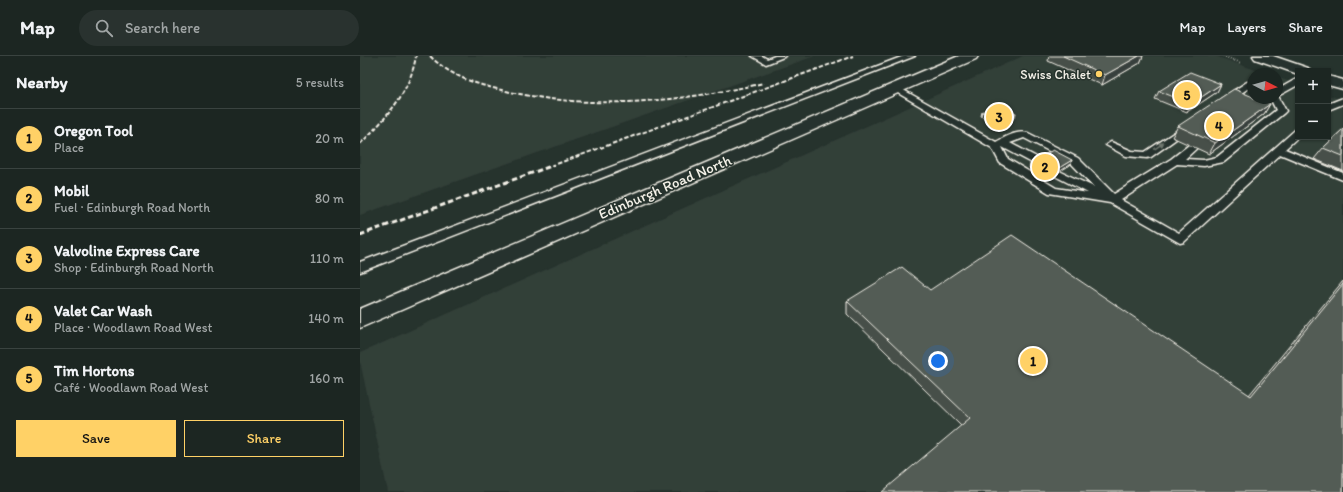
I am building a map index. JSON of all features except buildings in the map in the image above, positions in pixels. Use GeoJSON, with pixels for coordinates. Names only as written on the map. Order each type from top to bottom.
{"type":"FeatureCollection","features":[{"type":"Feature","properties":{"kind":"main road","name":"Edinburgh Road North"},"geometry":{"type":"LineString","coordinates":[[360,318],[971,56]]}},
{"type":"Feature","properties":{"kind":"main road"},"geometry":{"type":"LineString","coordinates":[[1260,56],[1295,68]]}},
{"type":"Feature","properties":{"kind":"main road"},"geometry":{"type":"LineString","coordinates":[[1331,81],[1343,85]]}},
{"type":"Feature","properties":{"kind":"lane"},"geometry":{"type":"LineString","coordinates":[[756,56],[766,62],[782,56]]}},
{"type":"Feature","properties":{"kind":"lane"},"geometry":{"type":"LineString","coordinates":[[360,267],[911,56]]}},
{"type":"Feature","properties":{"kind":"lane"},"geometry":{"type":"LineString","coordinates":[[1283,90],[1295,83]]}},
{"type":"Feature","properties":{"kind":"lane"},"geometry":{"type":"LineString","coordinates":[[1216,107],[1247,86]]}},
{"type":"Feature","properties":{"kind":"lane"},"geometry":{"type":"LineString","coordinates":[[895,89],[999,144],[1038,162]]}},
{"type":"Feature","properties":{"kind":"lane"},"geometry":{"type":"LineString","coordinates":[[1331,106],[1343,101]]}},
{"type":"Feature","properties":{"kind":"lane"},"geometry":{"type":"LineString","coordinates":[[1175,161],[1204,163],[1220,160],[1281,112],[1278,104]]}},
{"type":"Feature","properties":{"kind":"lane"},"geometry":{"type":"LineString","coordinates":[[1111,145],[1130,154],[1147,154],[1197,120]]}},
{"type":"Feature","properties":{"kind":"lane"},"geometry":{"type":"LineString","coordinates":[[1057,173],[1113,200],[1180,239],[1295,135]]}},
{"type":"Feature","properties":{"kind":"lane"},"geometry":{"type":"LineString","coordinates":[[999,144],[1014,137],[1025,136],[1074,160],[1113,200]]}},
{"type":"Feature","properties":{"kind":"lane"},"geometry":{"type":"LineString","coordinates":[[999,144],[1004,161],[1052,191],[1113,200],[1175,161],[1193,147]]}},
{"type":"Feature","properties":{"kind":"lane"},"geometry":{"type":"LineString","coordinates":[[1279,150],[1343,177]]}},
{"type":"Feature","properties":{"kind":"shaded area"},"geometry":{"type":"Polygon","coordinates":[[[360,56],[815,56],[360,215],[360,56]]]}},
{"type":"Feature","properties":{"kind":"shaded area"},"geometry":{"type":"Polygon","coordinates":[[[1023,56],[1215,56],[1250,68],[1247,68],[1247,104],[1283,104],[1283,79],[1295,84],[1295,140],[1331,140],[1331,96],[1343,100],[1343,492],[388,492],[360,361],[360,353],[1023,56]]]}},
{"type":"Feature","properties":{"kind":"railway"},"geometry":{"type":"LineString","coordinates":[[360,144],[396,104],[408,82],[416,56]]}},
{"type":"Feature","properties":{"kind":"railway"},"geometry":{"type":"LineString","coordinates":[[430,56],[456,75],[475,83],[496,89],[538,97],[570,101],[635,102],[700,95],[764,83]]}},
{"type":"Feature","properties":{"kind":"railway"},"geometry":{"type":"LineString","coordinates":[[551,166],[853,56]]}},
{"type":"Feature","properties":{"kind":"railway"},"geometry":{"type":"LineString","coordinates":[[360,235],[554,165]]}},
{"type":"Feature","properties":{"kind":"place","name":"Swiss Chalet"},"geometry":{"type":"Point","coordinates":[1099,74]}},
{"type":"Feature","properties":{"kind":"place","name":"Tim Hortons"},"geometry":{"type":"Point","coordinates":[1187,95]}},
{"type":"Feature","properties":{"kind":"place","name":"Valvoline Express Care"},"geometry":{"type":"Point","coordinates":[999,117]}},
{"type":"Feature","properties":{"kind":"place","name":"Valet Car Wash"},"geometry":{"type":"Point","coordinates":[1219,126]}},
{"type":"Feature","properties":{"kind":"place","name":"Mobil"},"geometry":{"type":"Point","coordinates":[1045,167]}},
{"type":"Feature","properties":{"kind":"place","name":"Oregon Tool"},"geometry":{"type":"Point","coordinates":[1033,361]}}]}
